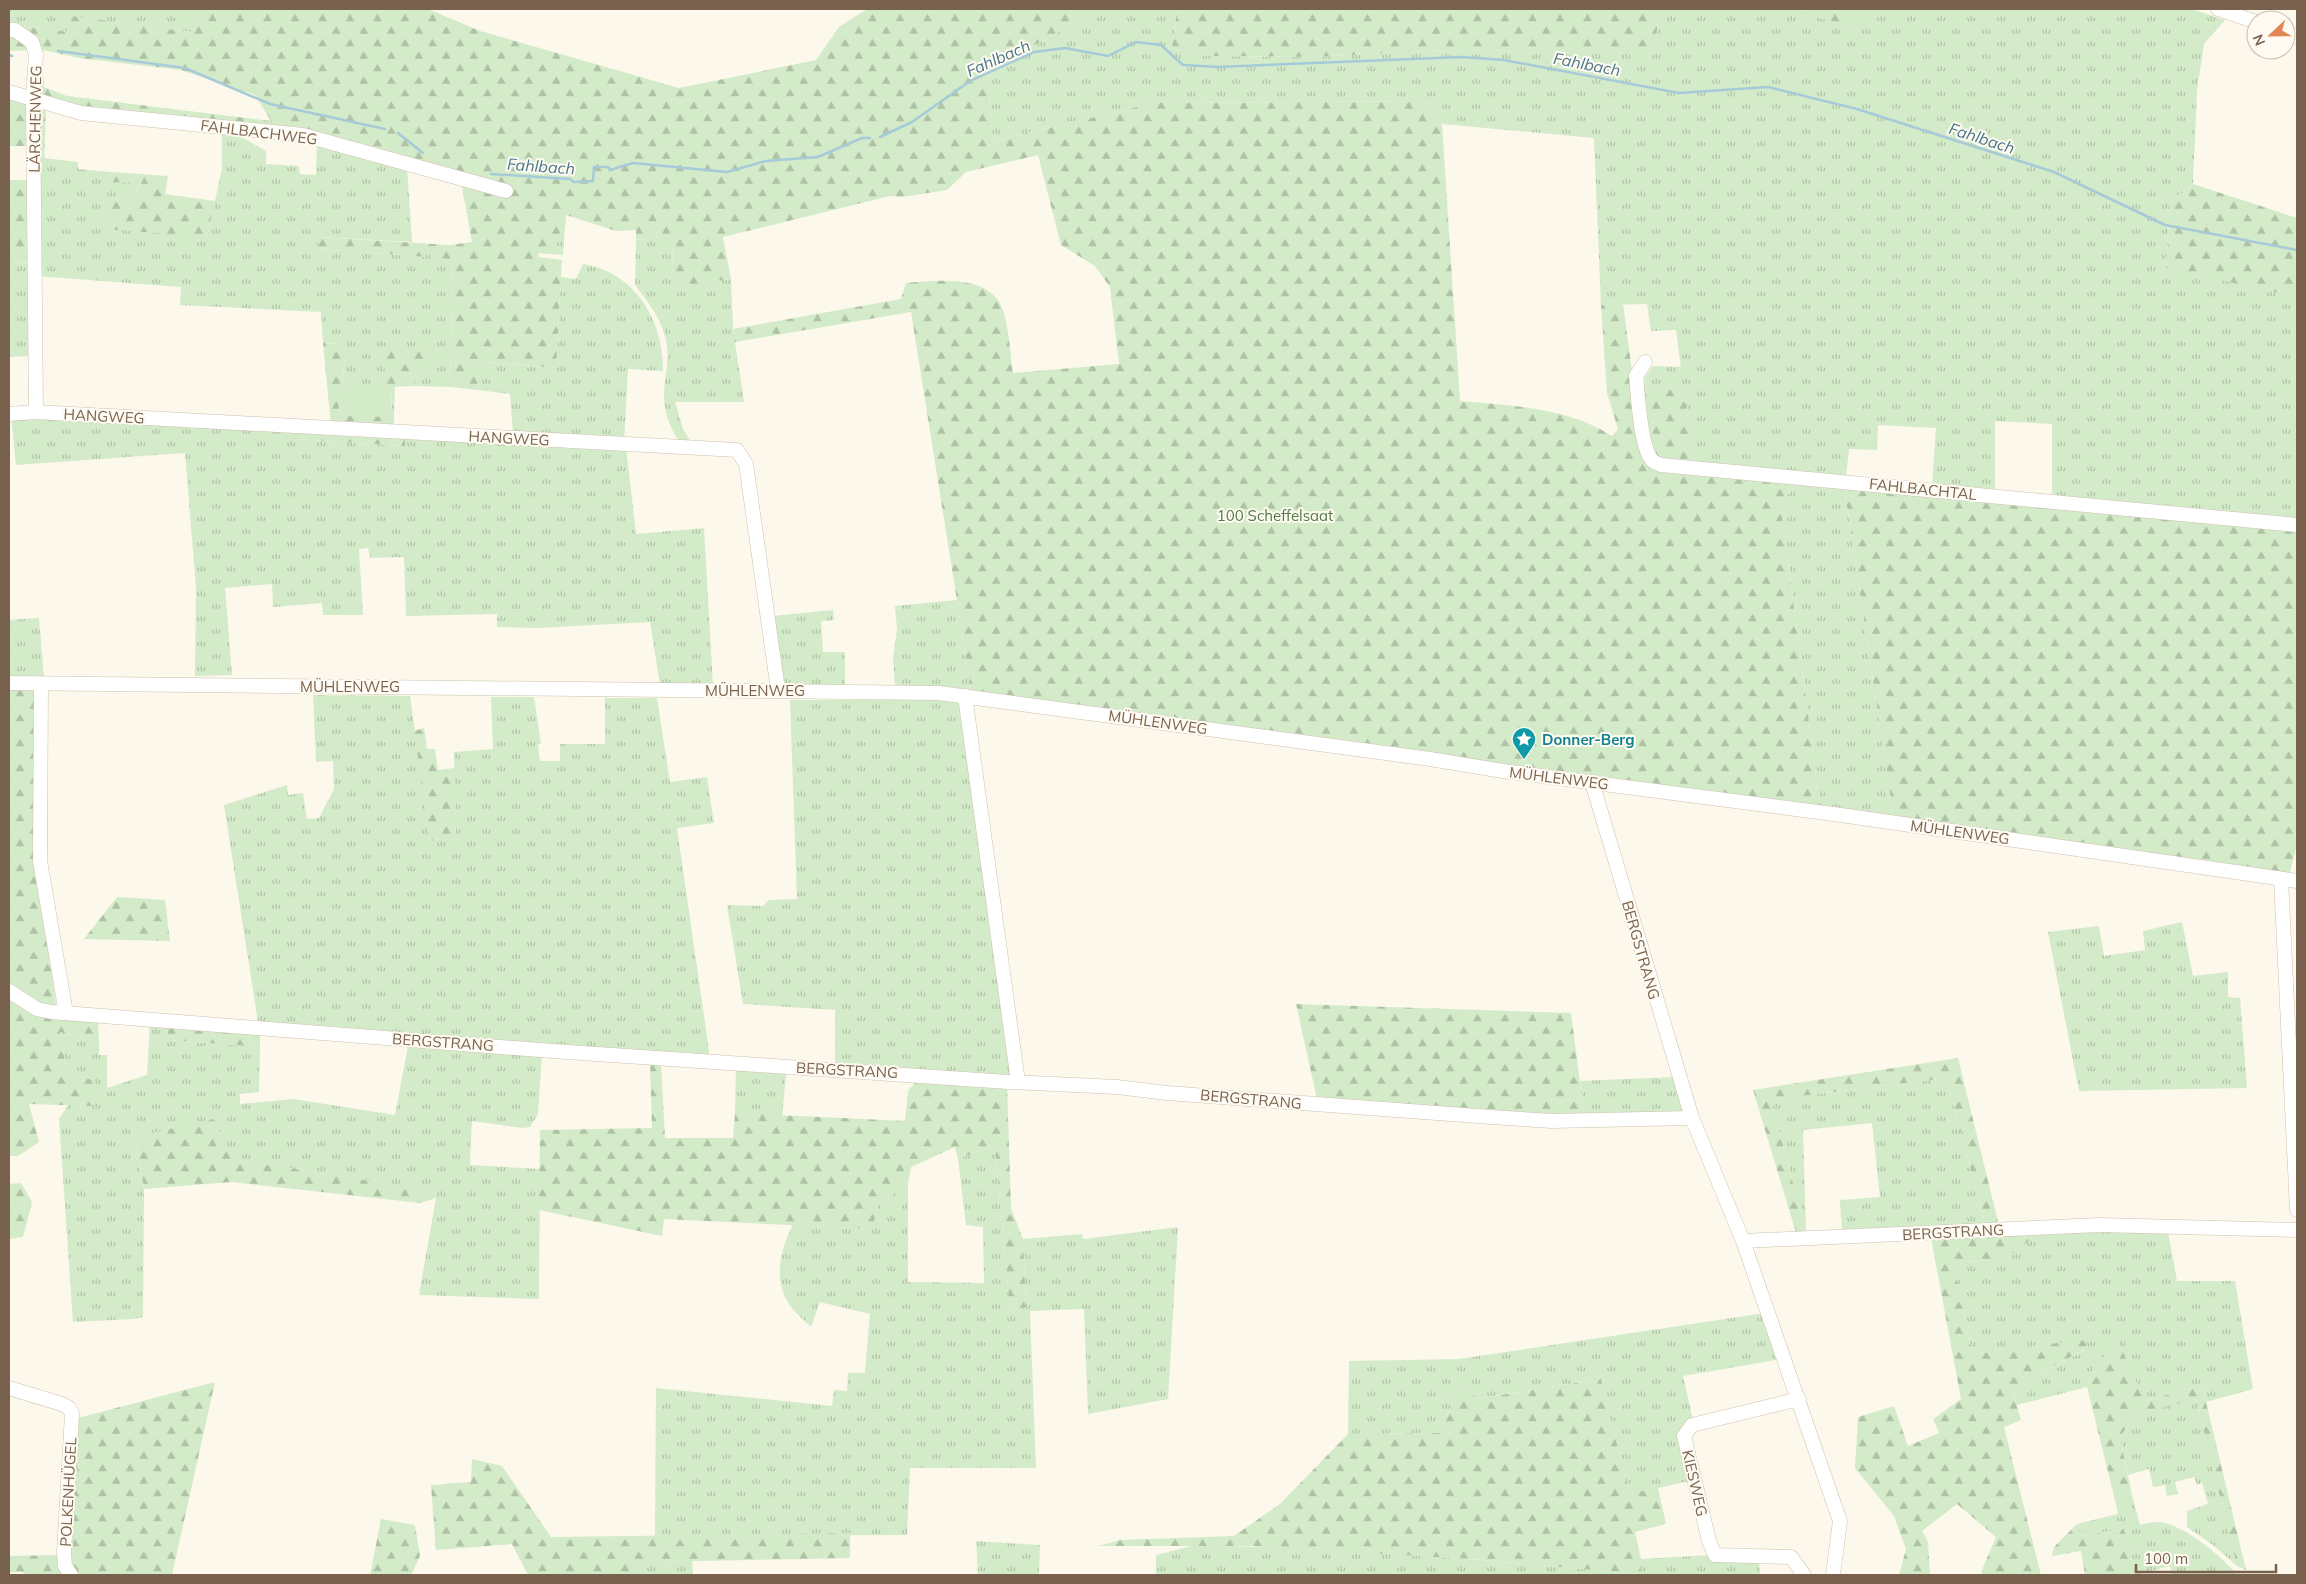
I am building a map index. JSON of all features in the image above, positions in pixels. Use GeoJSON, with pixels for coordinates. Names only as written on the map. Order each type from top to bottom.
{"type":"FeatureCollection","features":[{"type":"Feature","properties":{"kind":"street"},"geometry":{"type":"LineString","coordinates":[[2218,9],[2242,13]]}},
{"type":"Feature","properties":{"kind":"street","name":"LÄRCHENWEG"},"geometry":{"type":"LineString","coordinates":[[9,30],[15,30],[32,42],[36,55],[33,98],[36,412]]}},
{"type":"Feature","properties":{"kind":"street","name":"FAHLBACHWEG"},"geometry":{"type":"LineString","coordinates":[[9,92],[81,113],[303,135],[506,192]]}},
{"type":"Feature","properties":{"kind":"street","name":"FAHLBACHTAL"},"geometry":{"type":"LineString","coordinates":[[1645,362],[1636,376],[1644,438],[1647,452],[1653,462],[1661,464],[2297,525]]}},
{"type":"Feature","properties":{"kind":"street","name":"HANGWEG"},"geometry":{"type":"LineString","coordinates":[[9,414],[36,412],[737,450],[746,464],[778,690]]}},
{"type":"Feature","properties":{"kind":"street","name":"MÜHLENWEG"},"geometry":{"type":"LineString","coordinates":[[9,683],[939,693],[1841,815],[2297,881]]}},
{"type":"Feature","properties":{"kind":"street"},"geometry":{"type":"LineString","coordinates":[[41,684],[40,861],[66,1013]]}},
{"type":"Feature","properties":{"kind":"street"},"geometry":{"type":"LineString","coordinates":[[965,696],[1018,1082]]}},
{"type":"Feature","properties":{"kind":"street","name":"BERGSTRANG"},"geometry":{"type":"LineString","coordinates":[[1592,782],[1692,1118],[1743,1241],[2100,1225],[2297,1230]]}},
{"type":"Feature","properties":{"kind":"street"},"geometry":{"type":"LineString","coordinates":[[2281,879],[2297,1210]]}},
{"type":"Feature","properties":{"kind":"street","name":"BERGSTRANG"},"geometry":{"type":"LineString","coordinates":[[9,991],[37,1009],[66,1013],[553,1051],[1117,1087],[1322,1105],[1552,1121],[1692,1118]]}},
{"type":"Feature","properties":{"kind":"street"},"geometry":{"type":"LineString","coordinates":[[1743,1241],[1840,1521],[1833,1575]]}},
{"type":"Feature","properties":{"kind":"street","name":"POLKENHÜGEL"},"geometry":{"type":"LineString","coordinates":[[9,1388],[69,1408],[72,1414],[64,1552],[65,1566],[71,1575]]}},
{"type":"Feature","properties":{"kind":"street","name":"KIESWEG"},"geometry":{"type":"LineString","coordinates":[[1799,1399],[1692,1424],[1684,1436],[1709,1541],[1715,1554],[1791,1557],[1804,1575]]}},
{"type":"Feature","properties":{"kind":"green space"},"geometry":{"type":"Polygon","coordinates":[[[9,9],[199,9],[192,32],[71,17],[68,32],[9,25],[9,9]]]}},
{"type":"Feature","properties":{"kind":"green space","name":"100 Scheffelsaat"},"geometry":{"type":"Polygon","coordinates":[[[199,9],[428,9],[480,31],[679,88],[816,60],[839,27],[867,9],[1081,9],[1082,19],[987,71],[993,141],[1154,103],[1428,101],[1442,124],[1460,401],[1519,406],[1558,414],[1577,419],[1612,436],[1618,429],[1607,393],[1601,305],[1623,304],[1634,386],[1684,391],[1695,470],[1801,482],[1780,501],[1819,798],[1823,809],[1520,766],[969,693],[970,682],[911,312],[735,342],[733,329],[901,299],[906,283],[957,281],[981,287],[991,293],[999,302],[1007,327],[1013,373],[1119,364],[1110,287],[1095,266],[1061,245],[1038,155],[966,172],[947,190],[902,197],[890,196],[723,237],[731,279],[673,287],[672,234],[636,240],[636,230],[616,231],[566,215],[565,228],[539,253],[538,257],[562,260],[556,368],[475,361],[478,390],[450,387],[453,259],[438,258],[440,247],[431,246],[425,257],[318,249],[318,237],[450,245],[472,242],[461,181],[303,133],[65,108],[34,97],[37,75],[44,77],[44,87],[67,96],[271,121],[255,95],[181,70],[78,58],[43,50],[9,51],[9,25],[68,32],[71,16],[191,32],[199,9]]]}},
{"type":"Feature","properties":{"kind":"green space"},"geometry":{"type":"Polygon","coordinates":[[[1081,9],[1177,9],[1172,48],[1204,56],[1313,57],[1449,50],[1654,51],[1660,9],[2192,9],[2225,20],[2204,44],[2197,90],[2193,184],[2170,202],[2166,267],[2297,297],[2297,521],[2091,501],[2052,494],[2052,424],[1995,421],[1995,489],[1932,484],[1936,428],[1878,425],[1877,450],[1849,449],[1846,477],[1694,463],[1684,391],[1644,387],[1645,377],[1653,366],[1681,367],[1676,330],[1651,331],[1647,304],[1601,305],[1594,138],[1442,124],[1428,101],[1154,103],[993,141],[987,71],[1082,19],[1081,9]]]}},
{"type":"Feature","properties":{"kind":"green space"},"geometry":{"type":"Polygon","coordinates":[[[1177,9],[1660,9],[1654,52],[1449,50],[1313,57],[1204,56],[1172,48],[1177,9]]]}},
{"type":"Feature","properties":{"kind":"green space"},"geometry":{"type":"Polygon","coordinates":[[[1809,9],[1859,9],[1856,24],[1847,26],[1805,14],[1809,9]]]}},
{"type":"Feature","properties":{"kind":"green space"},"geometry":{"type":"Polygon","coordinates":[[[9,94],[31,99],[32,146],[9,146],[9,94]]]}},
{"type":"Feature","properties":{"kind":"green space"},"geometry":{"type":"Polygon","coordinates":[[[35,100],[46,105],[41,263],[18,262],[9,241],[9,180],[32,180],[35,100]]]}},
{"type":"Feature","properties":{"kind":"green space"},"geometry":{"type":"Polygon","coordinates":[[[222,129],[229,130],[266,151],[266,164],[299,166],[300,174],[316,175],[317,140],[407,166],[412,242],[318,237],[318,249],[425,257],[430,246],[440,247],[453,259],[450,387],[415,386],[418,367],[427,349],[386,387],[395,386],[394,412],[392,412],[391,388],[342,388],[346,344],[323,343],[321,312],[180,305],[181,287],[37,276],[41,263],[44,158],[78,162],[78,169],[111,172],[110,181],[135,175],[144,176],[131,203],[207,237],[222,169],[222,129]]]}},
{"type":"Feature","properties":{"kind":"green space"},"geometry":{"type":"Polygon","coordinates":[[[111,172],[168,176],[165,194],[215,201],[207,237],[105,229],[108,202],[131,203],[144,177],[135,175],[130,183],[110,182],[111,172]]]}},
{"type":"Feature","properties":{"kind":"green space"},"geometry":{"type":"Polygon","coordinates":[[[2193,184],[2297,218],[2297,297],[2166,268],[2170,202],[2193,184]]]}},
{"type":"Feature","properties":{"kind":"green space"},"geometry":{"type":"Polygon","coordinates":[[[565,228],[563,255],[539,253],[565,228]]]}},
{"type":"Feature","properties":{"kind":"green space"},"geometry":{"type":"Polygon","coordinates":[[[672,234],[673,286],[731,279],[733,329],[744,402],[675,402],[683,429],[692,444],[680,444],[667,418],[664,392],[668,354],[665,337],[655,313],[635,285],[636,240],[672,234]]]}},
{"type":"Feature","properties":{"kind":"green space"},"geometry":{"type":"Polygon","coordinates":[[[9,241],[18,262],[34,264],[33,356],[9,357],[9,241]]]}},
{"type":"Feature","properties":{"kind":"green space"},"geometry":{"type":"Polygon","coordinates":[[[583,264],[601,269],[618,277],[643,302],[652,317],[658,334],[662,352],[663,371],[628,369],[624,443],[513,435],[510,394],[478,390],[474,361],[556,368],[561,277],[576,279],[583,264]]]}},
{"type":"Feature","properties":{"kind":"green space"},"geometry":{"type":"Polygon","coordinates":[[[323,343],[346,344],[342,388],[338,388],[392,416],[392,412],[394,412],[394,429],[405,435],[405,446],[295,439],[297,429],[331,426],[323,343]]]}},
{"type":"Feature","properties":{"kind":"green space"},"geometry":{"type":"Polygon","coordinates":[[[383,349],[428,349],[432,364],[418,368],[415,386],[386,387],[383,349]]]}},
{"type":"Feature","properties":{"kind":"green space"},"geometry":{"type":"Polygon","coordinates":[[[338,388],[391,388],[392,417],[339,416],[338,388]]]}},
{"type":"Feature","properties":{"kind":"green space"},"geometry":{"type":"Polygon","coordinates":[[[11,416],[297,429],[296,439],[404,446],[405,435],[626,447],[636,534],[704,528],[713,686],[660,685],[650,622],[537,628],[497,627],[497,614],[406,616],[404,557],[370,558],[368,548],[359,549],[363,615],[323,615],[322,603],[273,607],[272,584],[225,588],[232,675],[195,676],[196,587],[185,453],[16,465],[11,416]]]}},
{"type":"Feature","properties":{"kind":"green space"},"geometry":{"type":"Polygon","coordinates":[[[1801,482],[1844,486],[1894,820],[1823,809],[1819,798],[1780,501],[1801,482]]]}},
{"type":"Feature","properties":{"kind":"green space"},"geometry":{"type":"Polygon","coordinates":[[[1844,486],[2297,527],[2297,845],[2289,876],[1894,820],[1844,486]]]}},
{"type":"Feature","properties":{"kind":"green space"},"geometry":{"type":"Polygon","coordinates":[[[957,600],[970,682],[969,693],[895,687],[893,658],[897,629],[895,606],[957,600]]]}},
{"type":"Feature","properties":{"kind":"green space"},"geometry":{"type":"Polygon","coordinates":[[[833,610],[834,620],[821,621],[823,652],[845,652],[845,687],[783,685],[773,616],[833,610]]]}},
{"type":"Feature","properties":{"kind":"green space"},"geometry":{"type":"Polygon","coordinates":[[[39,618],[44,678],[9,678],[9,620],[39,618]]]}},
{"type":"Feature","properties":{"kind":"green space"},"geometry":{"type":"Polygon","coordinates":[[[9,686],[38,686],[35,856],[58,1018],[98,1021],[99,1042],[60,1032],[67,1072],[95,1081],[92,1106],[29,1104],[39,1142],[18,1156],[9,1156],[9,686]]]}},
{"type":"Feature","properties":{"kind":"green space"},"geometry":{"type":"Polygon","coordinates":[[[313,695],[410,696],[430,841],[456,837],[454,752],[493,749],[491,697],[534,697],[541,744],[538,744],[540,761],[560,761],[560,744],[605,744],[605,698],[657,698],[670,782],[707,777],[714,823],[677,828],[710,1058],[258,1022],[224,805],[287,785],[288,795],[303,793],[307,819],[319,818],[334,789],[333,761],[316,762],[313,695]]]}},
{"type":"Feature","properties":{"kind":"green space"},"geometry":{"type":"Polygon","coordinates":[[[790,700],[958,700],[1012,1076],[835,1064],[835,1010],[743,1004],[727,905],[763,906],[769,900],[797,899],[790,700]]]}},
{"type":"Feature","properties":{"kind":"green space"},"geometry":{"type":"Polygon","coordinates":[[[424,728],[427,749],[435,749],[438,770],[455,768],[456,838],[430,841],[414,731],[424,728]]]}},
{"type":"Feature","properties":{"kind":"green space"},"geometry":{"type":"Polygon","coordinates":[[[117,897],[165,900],[170,941],[84,939],[117,897]]]}},
{"type":"Feature","properties":{"kind":"green space"},"geometry":{"type":"Polygon","coordinates":[[[2182,922],[2193,976],[2228,972],[2228,997],[2240,998],[2247,1088],[2079,1091],[2048,932],[2099,926],[2104,956],[2145,950],[2143,931],[2182,922]]]}},
{"type":"Feature","properties":{"kind":"green space"},"geometry":{"type":"Polygon","coordinates":[[[1296,1004],[1571,1013],[1584,1114],[1549,1116],[1317,1099],[1296,1004]]]}},
{"type":"Feature","properties":{"kind":"green space"},"geometry":{"type":"Polygon","coordinates":[[[150,1022],[168,1026],[167,1040],[260,1047],[259,1092],[240,1094],[240,1104],[293,1099],[395,1115],[408,1046],[542,1054],[538,1114],[530,1127],[522,1128],[472,1121],[470,1165],[540,1169],[539,1299],[419,1295],[436,1198],[420,1203],[420,1189],[232,1159],[135,1137],[144,1189],[143,1317],[73,1322],[59,1119],[68,1105],[92,1106],[94,1081],[67,1072],[60,1032],[99,1042],[99,1055],[107,1055],[107,1088],[147,1075],[150,1022]]]}},
{"type":"Feature","properties":{"kind":"green space"},"geometry":{"type":"Polygon","coordinates":[[[168,1026],[260,1032],[260,1047],[167,1040],[168,1026]]]}},
{"type":"Feature","properties":{"kind":"green space"},"geometry":{"type":"Polygon","coordinates":[[[1958,1058],[1999,1226],[1986,1226],[1946,1078],[1771,1100],[1806,1232],[1796,1233],[1753,1090],[1958,1058]]]}},
{"type":"Feature","properties":{"kind":"green space"},"geometry":{"type":"Polygon","coordinates":[[[650,1064],[661,1064],[665,1138],[733,1138],[735,1113],[905,1121],[908,1091],[917,1080],[1007,1084],[1011,1208],[1023,1239],[1026,1307],[1010,1310],[995,1145],[958,1159],[955,1147],[911,1167],[908,1183],[877,1206],[873,1229],[664,1219],[662,1236],[539,1210],[540,1130],[652,1128],[650,1064]]]}},
{"type":"Feature","properties":{"kind":"green space"},"geometry":{"type":"Polygon","coordinates":[[[736,1069],[786,1074],[782,1117],[735,1113],[736,1069]]]}},
{"type":"Feature","properties":{"kind":"green space"},"geometry":{"type":"Polygon","coordinates":[[[1674,1077],[1684,1114],[1584,1114],[1580,1081],[1674,1077]]]}},
{"type":"Feature","properties":{"kind":"green space"},"geometry":{"type":"Polygon","coordinates":[[[1946,1078],[1986,1226],[1842,1232],[1840,1200],[1880,1197],[1872,1123],[1803,1130],[1806,1232],[1771,1100],[1946,1078]]]}},
{"type":"Feature","properties":{"kind":"green space"},"geometry":{"type":"Polygon","coordinates":[[[214,1119],[232,1159],[421,1189],[420,1203],[231,1182],[144,1189],[135,1137],[214,1119]]]}},
{"type":"Feature","properties":{"kind":"green space"},"geometry":{"type":"Polygon","coordinates":[[[995,1145],[1010,1310],[1026,1307],[1023,1239],[1082,1234],[1083,1239],[1178,1227],[1168,1399],[1088,1414],[1084,1309],[1030,1311],[1036,1468],[910,1468],[907,1535],[655,1536],[656,1388],[832,1406],[834,1390],[847,1391],[848,1373],[865,1373],[870,1314],[820,1302],[811,1327],[789,1304],[784,1294],[781,1285],[780,1264],[788,1235],[793,1225],[873,1229],[877,1206],[908,1183],[908,1282],[984,1283],[983,1227],[966,1225],[958,1159],[995,1145]]]}},
{"type":"Feature","properties":{"kind":"green space"},"geometry":{"type":"Polygon","coordinates":[[[21,1183],[32,1202],[23,1237],[9,1239],[9,1184],[21,1183]]]}},
{"type":"Feature","properties":{"kind":"green space"},"geometry":{"type":"Polygon","coordinates":[[[2101,1228],[2168,1231],[2177,1281],[2235,1281],[2253,1389],[2206,1402],[2202,1385],[2145,1401],[2093,1369],[2087,1387],[2017,1405],[2012,1388],[2085,1350],[2001,1349],[1972,1356],[1954,1263],[1993,1260],[2037,1234],[2101,1228]]]}},
{"type":"Feature","properties":{"kind":"green space"},"geometry":{"type":"Polygon","coordinates":[[[2037,1234],[2014,1253],[1993,1260],[1954,1263],[1972,1356],[2001,1349],[2087,1340],[2086,1349],[2012,1388],[2021,1420],[2004,1427],[2041,1575],[1983,1575],[1981,1572],[1996,1537],[1957,1504],[1922,1531],[1928,1542],[1930,1575],[1899,1575],[1906,1549],[1894,1516],[1855,1468],[1858,1417],[1894,1406],[1908,1446],[1939,1433],[1933,1419],[1961,1399],[1931,1238],[2037,1234]]]}},
{"type":"Feature","properties":{"kind":"green space"},"geometry":{"type":"Polygon","coordinates":[[[1765,1313],[1781,1359],[1683,1376],[1693,1420],[1687,1422],[1689,1481],[1629,1495],[1600,1379],[1475,1399],[1470,1387],[1456,1392],[1440,1433],[1348,1434],[1349,1361],[1459,1359],[1765,1313]]]}},
{"type":"Feature","properties":{"kind":"green space"},"geometry":{"type":"Polygon","coordinates":[[[2118,1341],[2145,1401],[2202,1385],[2246,1570],[2237,1566],[2196,1399],[2136,1414],[2120,1437],[2132,1495],[2115,1500],[2087,1387],[2093,1369],[2118,1341]]]}},
{"type":"Feature","properties":{"kind":"green space"},"geometry":{"type":"Polygon","coordinates":[[[1601,1379],[1629,1494],[1658,1488],[1666,1524],[1635,1532],[1641,1559],[1640,1574],[1470,1559],[1250,1546],[1099,1546],[1120,1540],[1234,1536],[1280,1504],[1348,1434],[1440,1433],[1456,1392],[1470,1386],[1476,1399],[1601,1379]]]}},
{"type":"Feature","properties":{"kind":"green space"},"geometry":{"type":"Polygon","coordinates":[[[215,1382],[172,1575],[27,1575],[21,1572],[9,1572],[9,1556],[60,1555],[64,1428],[70,1422],[69,1414],[9,1396],[9,1390],[59,1406],[78,1418],[215,1382]]]}},
{"type":"Feature","properties":{"kind":"green space"},"geometry":{"type":"Polygon","coordinates":[[[2196,1398],[2237,1566],[2213,1545],[2187,1527],[2187,1511],[2208,1504],[2202,1483],[2197,1485],[2194,1477],[2175,1482],[2178,1494],[2167,1496],[2165,1485],[2153,1487],[2149,1469],[2128,1475],[2120,1437],[2136,1414],[2196,1398]]]}},
{"type":"Feature","properties":{"kind":"green space"},"geometry":{"type":"Polygon","coordinates":[[[472,1459],[502,1466],[551,1537],[850,1533],[850,1558],[648,1562],[646,1575],[528,1575],[512,1544],[436,1550],[431,1485],[471,1482],[472,1459]]]}},
{"type":"Feature","properties":{"kind":"green space"},"geometry":{"type":"Polygon","coordinates":[[[2132,1495],[2140,1525],[2156,1522],[2165,1523],[2188,1533],[2212,1550],[2237,1575],[2173,1575],[2170,1566],[2136,1575],[2124,1529],[2081,1536],[2077,1524],[2118,1514],[2115,1500],[2132,1495]]]}},
{"type":"Feature","properties":{"kind":"green space"},"geometry":{"type":"Polygon","coordinates":[[[381,1519],[415,1525],[420,1556],[411,1575],[370,1575],[381,1519]]]}},
{"type":"Feature","properties":{"kind":"green space"},"geometry":{"type":"Polygon","coordinates":[[[2077,1524],[2081,1536],[2124,1529],[2136,1575],[2085,1575],[2081,1551],[2052,1556],[2054,1547],[2077,1524]]]}},
{"type":"Feature","properties":{"kind":"green space"},"geometry":{"type":"Polygon","coordinates":[[[976,1541],[1040,1545],[1039,1575],[978,1575],[976,1541]]]}},
{"type":"Feature","properties":{"kind":"green space"},"geometry":{"type":"Polygon","coordinates":[[[1192,1546],[1360,1551],[1639,1574],[1641,1559],[1711,1555],[1759,1558],[1760,1575],[1156,1575],[1156,1555],[1192,1546]]]}},
{"type":"Feature","properties":{"kind":"green space"},"geometry":{"type":"Polygon","coordinates":[[[692,1561],[693,1575],[646,1575],[648,1562],[692,1561]]]}},
{"type":"Feature","properties":{"kind":"waterway","name":"Fahlbach"},"geometry":{"type":"LineString","coordinates":[[880,137],[912,122],[970,81],[1034,52],[1065,48],[1108,56],[1136,42],[1161,45],[1183,65],[1218,67],[1462,57],[1504,60],[1679,93],[1768,87],[1857,109],[2054,172],[2165,225],[2297,250]]}},
{"type":"Feature","properties":{"kind":"waterway"},"geometry":{"type":"LineString","coordinates":[[58,51],[185,68],[270,104],[385,129]]}},
{"type":"Feature","properties":{"kind":"waterway","name":"Fahlbach"},"geometry":{"type":"LineString","coordinates":[[398,133],[423,153]]}},
{"type":"Feature","properties":{"kind":"waterway","name":"Fahlbach"},"geometry":{"type":"LineString","coordinates":[[491,174],[570,179],[574,182],[593,181],[594,167],[608,167],[610,170],[633,163],[727,172],[766,161],[818,157],[862,138],[870,138]]}},
{"type":"Feature","properties":{"kind":"place","name":"Donner-Berg"},"geometry":{"type":"Point","coordinates":[1524,760]}}]}
